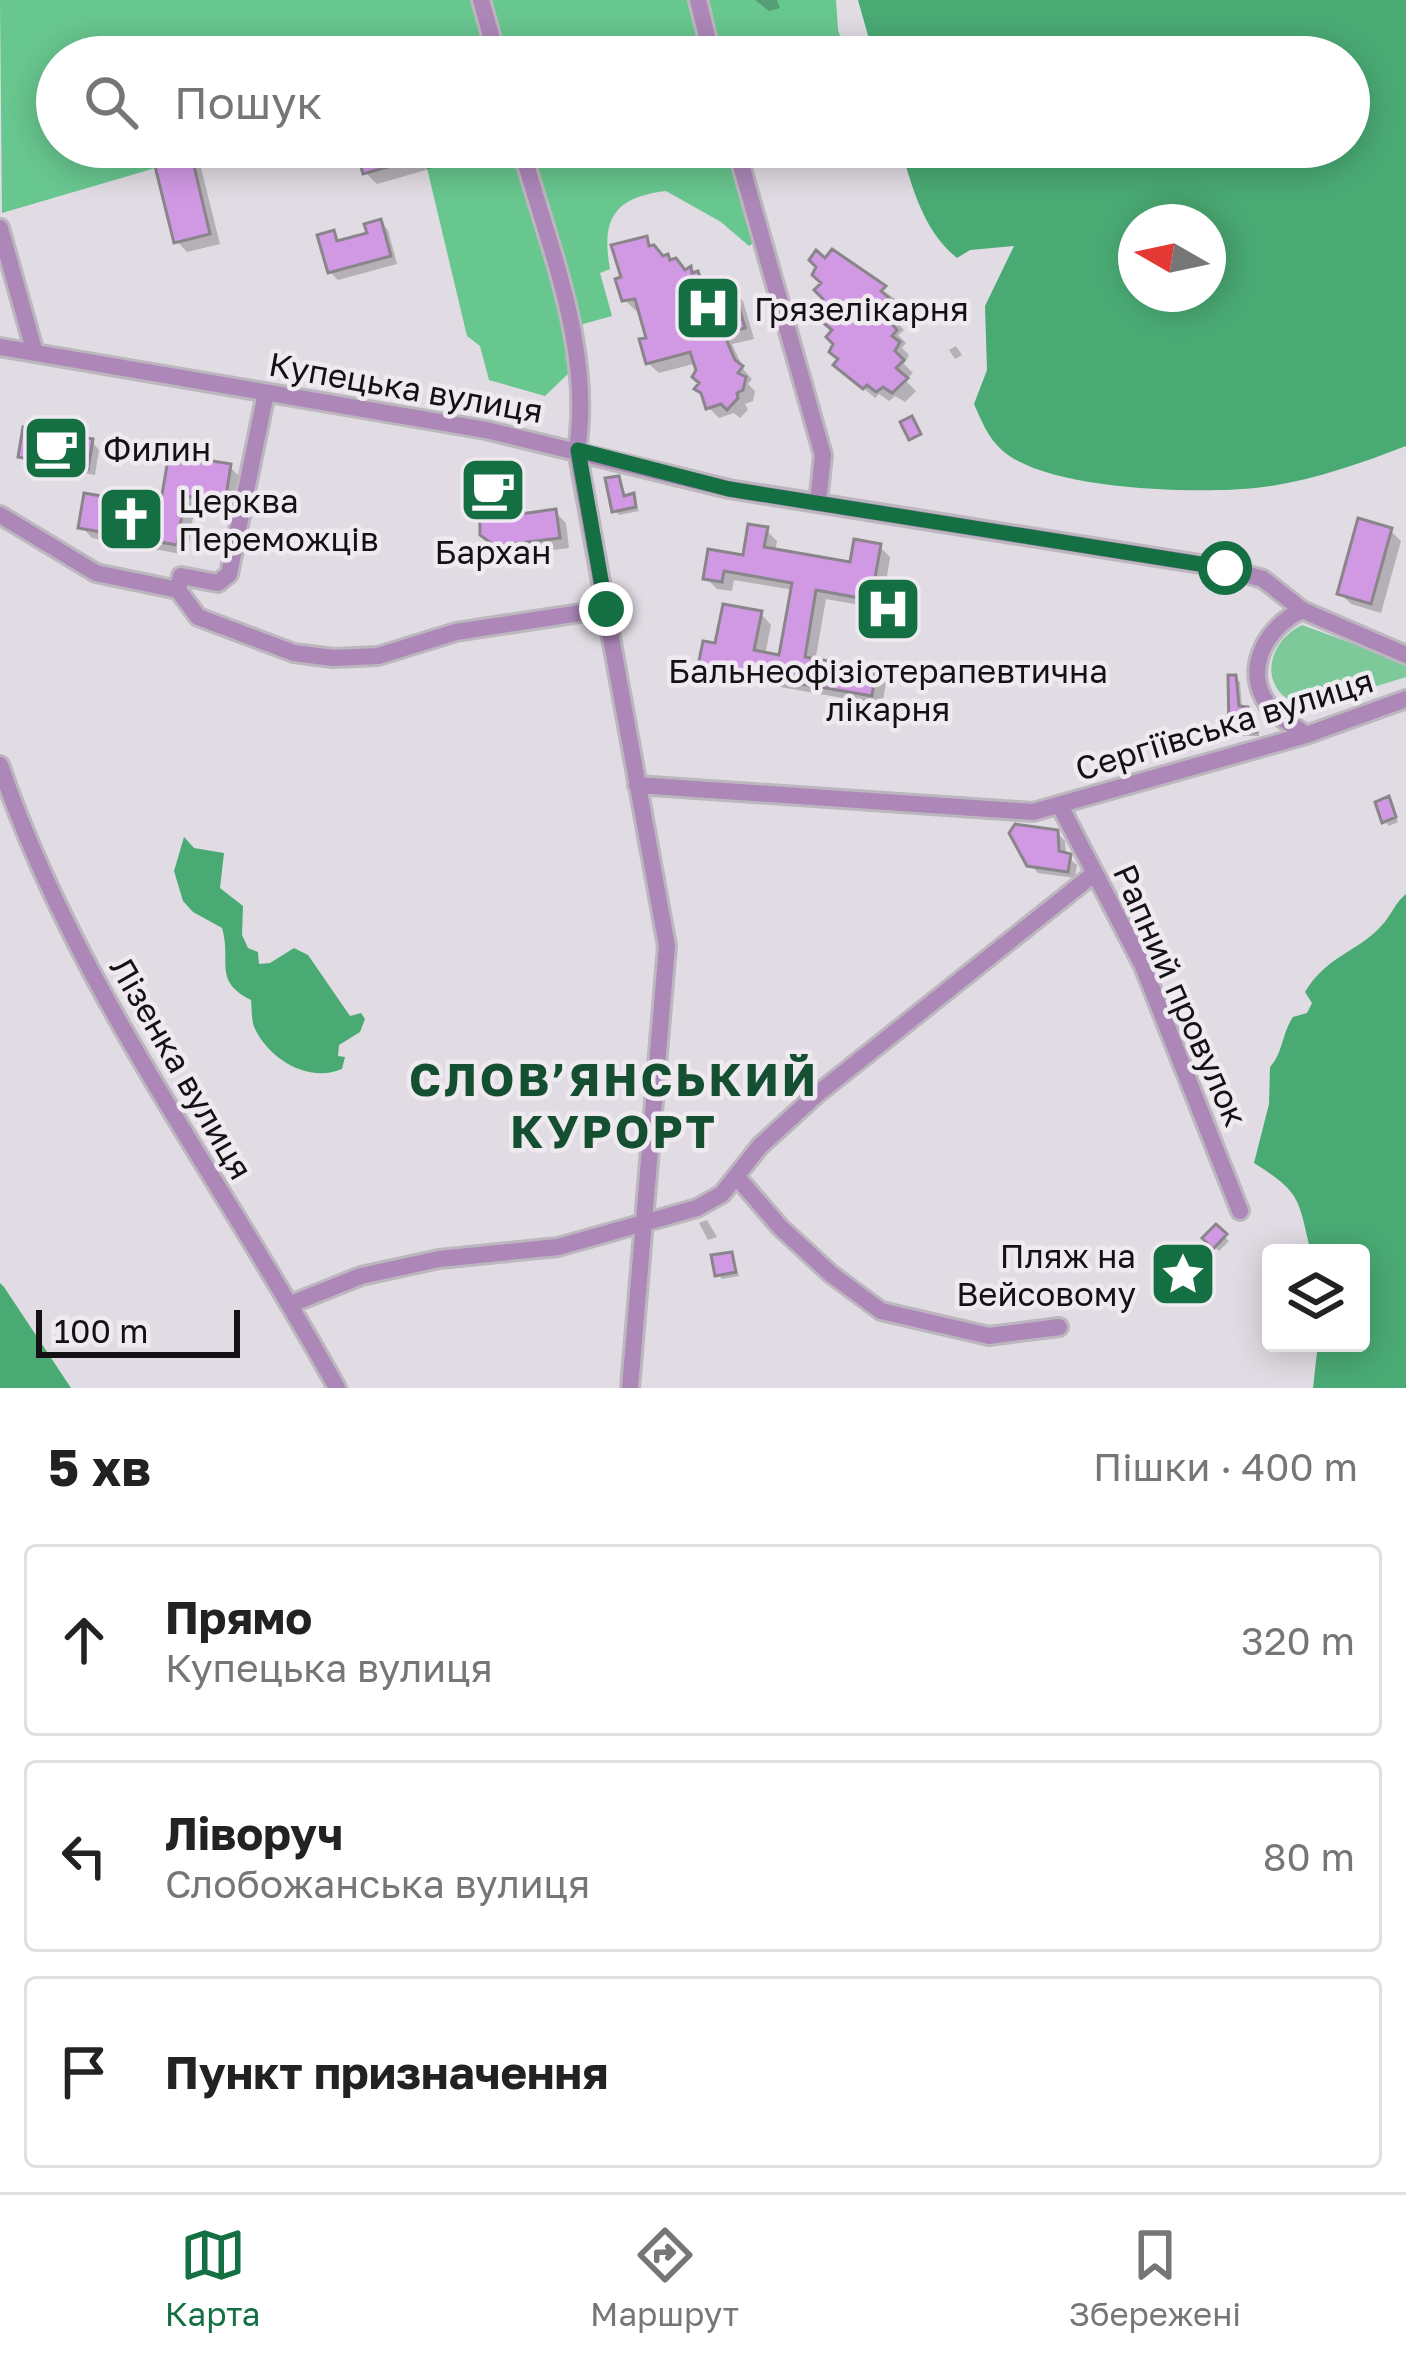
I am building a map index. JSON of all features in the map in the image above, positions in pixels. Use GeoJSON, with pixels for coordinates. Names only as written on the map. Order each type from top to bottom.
{"type":"FeatureCollection","features":[{"type":"Feature","properties":{"kind":"street"},"geometry":{"type":"LineString","coordinates":[[481,0],[491,36]]}},
{"type":"Feature","properties":{"kind":"street"},"geometry":{"type":"LineString","coordinates":[[698,0],[707,36]]}},
{"type":"Feature","properties":{"kind":"street"},"geometry":{"type":"LineString","coordinates":[[527,168],[579,356],[584,408],[578,450],[667,946],[630,1388]]}},
{"type":"Feature","properties":{"kind":"street"},"geometry":{"type":"LineString","coordinates":[[742,168],[823,455],[818,503]]}},
{"type":"Feature","properties":{"kind":"street"},"geometry":{"type":"LineString","coordinates":[[0,228],[35,353]]}},
{"type":"Feature","properties":{"kind":"street","name":"Купецька вулиця"},"geometry":{"type":"LineString","coordinates":[[0,347],[486,430],[729,489],[1225,568],[1277,586],[1302,610],[1406,655]]}},
{"type":"Feature","properties":{"kind":"street"},"geometry":{"type":"LineString","coordinates":[[178,590],[181,576],[218,583],[229,574],[266,392]]}},
{"type":"Feature","properties":{"kind":"street"},"geometry":{"type":"LineString","coordinates":[[0,515],[96,573],[178,590],[198,617],[294,652],[334,658],[378,656],[456,632],[606,609]]}},
{"type":"Feature","properties":{"kind":"street"},"geometry":{"type":"LineString","coordinates":[[1302,610],[1283,619],[1268,634],[1259,652],[1257,673],[1262,693],[1274,711],[1306,735]]}},
{"type":"Feature","properties":{"kind":"street","name":"Сергіївська вулиця"},"geometry":{"type":"LineString","coordinates":[[637,785],[1033,812],[1306,735],[1406,699]]}},
{"type":"Feature","properties":{"kind":"street","name":"Лізенка вулиця"},"geometry":{"type":"LineString","coordinates":[[0,765],[24,834],[65,923],[173,1120],[291,1304],[337,1388]]}},
{"type":"Feature","properties":{"kind":"street","name":"Рапний провулок"},"geometry":{"type":"LineString","coordinates":[[1060,806],[1143,965],[1240,1211]]}},
{"type":"Feature","properties":{"kind":"street"},"geometry":{"type":"LineString","coordinates":[[291,1304],[361,1276],[439,1259],[558,1247],[698,1208],[722,1194],[760,1146],[816,1095],[1095,873]]}},
{"type":"Feature","properties":{"kind":"street"},"geometry":{"type":"LineString","coordinates":[[736,1177],[831,1274],[881,1310],[989,1336],[1059,1328]]}},
{"type":"Feature","properties":{"kind":"shaded area"},"geometry":{"type":"Polygon","coordinates":[[[0,0],[836,0],[840,36],[36,36],[36,168],[155,168],[2,213],[0,0]]]}},
{"type":"Feature","properties":{"kind":"shaded area"},"geometry":{"type":"Polygon","coordinates":[[[858,0],[1406,0],[1406,446],[1313,477],[1229,490],[1124,486],[1024,464],[993,441],[974,404],[987,370],[985,306],[1014,246],[970,250],[957,258],[927,221],[907,168],[1370,168],[1370,36],[868,36],[858,0]]]}},
{"type":"Feature","properties":{"kind":"shaded area"},"geometry":{"type":"Polygon","coordinates":[[[427,168],[733,168],[753,243],[749,246],[721,222],[666,191],[623,205],[610,224],[610,269],[600,273],[612,316],[562,330],[570,372],[545,396],[489,380],[480,346],[467,336],[427,168]]]}},
{"type":"Feature","properties":{"kind":"shaded area"},"geometry":{"type":"Polygon","coordinates":[[[1302,625],[1406,663],[1406,677],[1309,707],[1293,702],[1281,694],[1271,670],[1279,645],[1302,625]]]}},
{"type":"Feature","properties":{"kind":"shaded area"},"geometry":{"type":"Polygon","coordinates":[[[184,837],[194,848],[224,853],[220,888],[243,906],[242,935],[248,948],[258,952],[259,964],[270,963],[294,948],[308,955],[350,1016],[361,1013],[365,1019],[360,1032],[339,1045],[338,1056],[345,1057],[342,1069],[304,1071],[280,1059],[262,1040],[254,1026],[251,1000],[227,978],[222,928],[183,901],[174,871],[184,837]]]}},
{"type":"Feature","properties":{"kind":"shaded area"},"geometry":{"type":"Polygon","coordinates":[[[1406,894],[1406,1388],[1313,1388],[1317,1352],[1370,1352],[1370,1244],[1309,1244],[1290,1190],[1254,1163],[1269,1104],[1270,1067],[1293,1017],[1307,1013],[1312,1003],[1305,992],[1314,980],[1374,933],[1406,894]]]}},
{"type":"Feature","properties":{"kind":"shaded area"},"geometry":{"type":"Polygon","coordinates":[[[0,1283],[4,1287],[71,1388],[0,1388],[0,1283]]]}},
{"type":"Feature","properties":{"kind":"building"},"geometry":{"type":"Polygon","coordinates":[[[155,168],[195,168],[210,234],[174,243],[155,168]]]}},
{"type":"Feature","properties":{"kind":"building"},"geometry":{"type":"Polygon","coordinates":[[[381,219],[391,256],[328,273],[317,235],[334,230],[337,241],[367,233],[364,224],[381,219]]]}},
{"type":"Feature","properties":{"kind":"building"},"geometry":{"type":"Polygon","coordinates":[[[647,236],[649,246],[654,245],[663,256],[668,254],[670,260],[676,258],[685,270],[691,266],[692,273],[715,279],[723,289],[733,286],[745,328],[724,334],[735,360],[743,366],[738,373],[746,377],[743,390],[727,410],[721,404],[706,409],[701,393],[694,389],[699,383],[692,377],[696,370],[690,352],[646,364],[639,339],[646,338],[635,299],[622,301],[615,279],[621,277],[611,245],[647,236]]]}},
{"type":"Feature","properties":{"kind":"building"},"geometry":{"type":"Polygon","coordinates":[[[832,249],[886,286],[881,291],[890,299],[883,305],[896,318],[890,322],[897,330],[892,336],[900,342],[895,351],[904,360],[896,368],[908,378],[892,393],[883,387],[876,392],[867,385],[863,389],[833,365],[838,359],[829,352],[833,344],[826,337],[832,330],[821,321],[827,314],[817,305],[823,299],[814,290],[821,283],[812,275],[816,267],[809,260],[816,250],[825,258],[832,249]]]}},
{"type":"Feature","properties":{"kind":"building"},"geometry":{"type":"Polygon","coordinates":[[[912,416],[921,434],[909,440],[900,422],[912,416]]]}},
{"type":"Feature","properties":{"kind":"building","name":"Филин"},"geometry":{"type":"Polygon","coordinates":[[[23,427],[93,439],[88,469],[18,457],[23,427]]]}},
{"type":"Feature","properties":{"kind":"building"},"geometry":{"type":"Polygon","coordinates":[[[169,454],[231,464],[225,503],[185,496],[177,545],[78,528],[84,493],[160,506],[169,454]]]}},
{"type":"Feature","properties":{"kind":"building","name":"Бархан"},"geometry":{"type":"Polygon","coordinates":[[[506,470],[506,516],[556,509],[560,538],[495,546],[480,535],[479,471],[506,470]]]}},
{"type":"Feature","properties":{"kind":"building"},"geometry":{"type":"Polygon","coordinates":[[[619,476],[624,496],[634,493],[636,507],[612,512],[605,478],[619,476]]]}},
{"type":"Feature","properties":{"kind":"building"},"geometry":{"type":"Polygon","coordinates":[[[1358,518],[1392,528],[1371,604],[1337,594],[1358,518]]]}},
{"type":"Feature","properties":{"kind":"building","name":"Бальнеофізіотерапевтична лікарня"},"geometry":{"type":"Polygon","coordinates":[[[748,524],[768,527],[764,547],[850,562],[854,539],[881,544],[875,578],[906,583],[899,621],[873,616],[876,601],[816,590],[805,657],[876,669],[872,696],[698,666],[703,641],[715,643],[723,604],[762,611],[754,650],[779,655],[792,583],[724,571],[722,582],[703,579],[708,549],[743,555],[748,524]]]}},
{"type":"Feature","properties":{"kind":"building"},"geometry":{"type":"Polygon","coordinates":[[[1228,675],[1236,675],[1239,706],[1248,707],[1247,719],[1256,721],[1256,732],[1229,732],[1228,675]]]}},
{"type":"Feature","properties":{"kind":"building"},"geometry":{"type":"Polygon","coordinates":[[[1389,796],[1396,817],[1382,823],[1375,802],[1389,796]]]}},
{"type":"Feature","properties":{"kind":"building"},"geometry":{"type":"Polygon","coordinates":[[[1015,824],[1058,830],[1059,851],[1071,854],[1068,872],[1027,866],[1009,833],[1015,824]]]}},
{"type":"Feature","properties":{"kind":"building"},"geometry":{"type":"Polygon","coordinates":[[[1216,1224],[1227,1234],[1213,1249],[1202,1238],[1216,1224]]]}},
{"type":"Feature","properties":{"kind":"building"},"geometry":{"type":"Polygon","coordinates":[[[732,1252],[736,1272],[715,1276],[711,1255],[732,1252]]]}},
{"type":"Feature","properties":{"kind":"place","name":"Грязелікарня"},"geometry":{"type":"Point","coordinates":[708,308]}},
{"type":"Feature","properties":{"kind":"place","name":"Филин"},"geometry":{"type":"Point","coordinates":[56,448]}},
{"type":"Feature","properties":{"kind":"place","name":"Бархан"},"geometry":{"type":"Point","coordinates":[493,490]}},
{"type":"Feature","properties":{"kind":"place","name":"Церква Переможців"},"geometry":{"type":"Point","coordinates":[131,519]}},
{"type":"Feature","properties":{"kind":"place","name":"Бальнеофізіотерапевтична лікарня"},"geometry":{"type":"Point","coordinates":[888,609]}},
{"type":"Feature","properties":{"kind":"place","name":"Пляж на Вейсовому"},"geometry":{"type":"Point","coordinates":[1183,1274]}},
{"type":"Feature","properties":{"kind":"district","name":"СЛОВ’ЯНСЬКИЙ КУРОРТ"},"geometry":{"type":"Point","coordinates":[614,1105]}},
{"type":"Feature","properties":{"kind":"route"},"geometry":{"type":"LineString","coordinates":[[606,609],[578,450],[729,489],[1225,568]]}}]}
